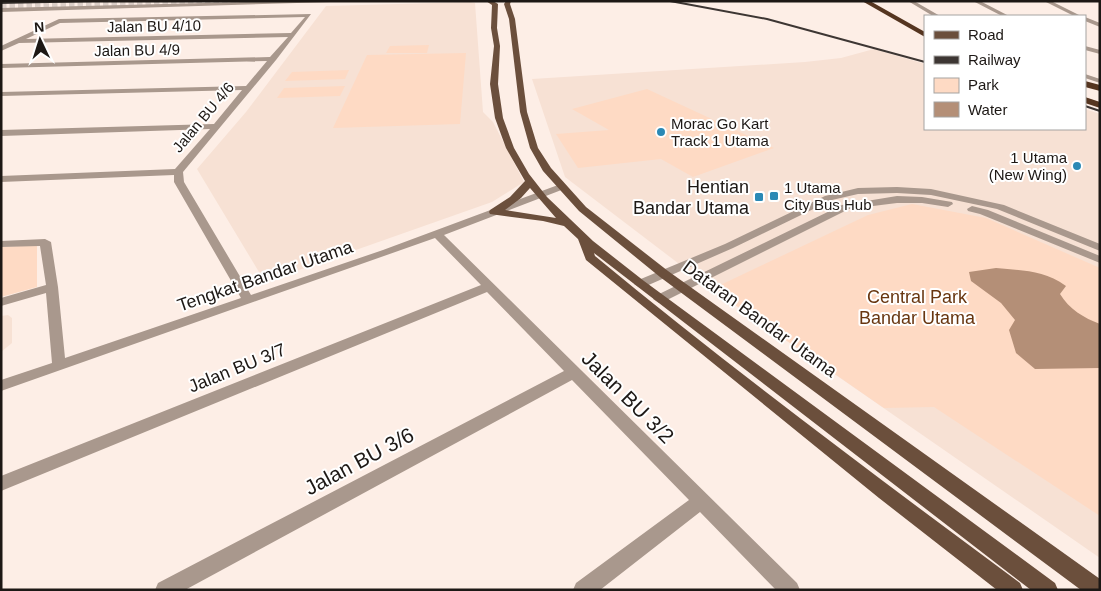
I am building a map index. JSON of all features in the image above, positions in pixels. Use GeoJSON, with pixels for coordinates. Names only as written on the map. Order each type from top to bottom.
{"type":"FeatureCollection","features":[{"type":"Feature","properties":{"kind":"highway"},"geometry":{"type":"LineString","coordinates":[[855,1],[876,8]]}},
{"type":"Feature","properties":{"kind":"highway"},"geometry":{"type":"LineString","coordinates":[[864,1],[924,34]]}},
{"type":"Feature","properties":{"kind":"highway"},"geometry":{"type":"LineString","coordinates":[[1086,84],[1100,88]]}},
{"type":"Feature","properties":{"kind":"highway"},"geometry":{"type":"LineString","coordinates":[[1086,89],[1100,94]]}},
{"type":"Feature","properties":{"kind":"highway"},"geometry":{"type":"LineString","coordinates":[[1086,98],[1100,100]]}},
{"type":"Feature","properties":{"kind":"highway"},"geometry":{"type":"LineString","coordinates":[[1086,98],[1100,104]]}},
{"type":"Feature","properties":{"kind":"main road"},"geometry":{"type":"LineString","coordinates":[[488,1],[495,4],[494,30],[497,44],[494,83],[500,122],[512,156],[539,196],[583,240],[659,299],[1048,590]]}},
{"type":"Feature","properties":{"kind":"main road","name":"Dataran Bandar Utama"},"geometry":{"type":"LineString","coordinates":[[508,3],[512,19],[526,126],[542,165],[564,190],[601,225],[682,288],[1098,590]]}},
{"type":"Feature","properties":{"kind":"main road"},"geometry":{"type":"LineString","coordinates":[[494,212],[524,192],[529,182]]}},
{"type":"Feature","properties":{"kind":"main road"},"geometry":{"type":"LineString","coordinates":[[494,212],[543,218],[567,224]]}},
{"type":"Feature","properties":{"kind":"main road"},"geometry":{"type":"LineString","coordinates":[[583,240],[590,258],[633,294],[885,493],[1012,590]]}},
{"type":"Feature","properties":{"kind":"street"},"geometry":{"type":"LineString","coordinates":[[311,1],[320,2]]}},
{"type":"Feature","properties":{"kind":"street"},"geometry":{"type":"LineString","coordinates":[[1,9],[363,1]]}},
{"type":"Feature","properties":{"kind":"street"},"geometry":{"type":"LineString","coordinates":[[910,1],[935,15]]}},
{"type":"Feature","properties":{"kind":"street"},"geometry":{"type":"LineString","coordinates":[[975,1],[1004,15]]}},
{"type":"Feature","properties":{"kind":"street"},"geometry":{"type":"LineString","coordinates":[[1046,1],[1076,15]]}},
{"type":"Feature","properties":{"kind":"street"},"geometry":{"type":"LineString","coordinates":[[1,9],[24,3],[39,8],[80,8]]}},
{"type":"Feature","properties":{"kind":"street","name":"Jalan BU 4/6"},"geometry":{"type":"LineString","coordinates":[[17,41],[59,21],[309,15],[178,172],[179,182],[248,300]]}},
{"type":"Feature","properties":{"kind":"street"},"geometry":{"type":"LineString","coordinates":[[1086,19],[1100,25]]}},
{"type":"Feature","properties":{"kind":"street","name":"Jalan BU 4/10"},"geometry":{"type":"LineString","coordinates":[[17,41],[292,35]]}},
{"type":"Feature","properties":{"kind":"street"},"geometry":{"type":"LineString","coordinates":[[1,49],[17,41]]}},
{"type":"Feature","properties":{"kind":"street"},"geometry":{"type":"LineString","coordinates":[[1086,47],[1100,42]]}},
{"type":"Feature","properties":{"kind":"street"},"geometry":{"type":"LineString","coordinates":[[1086,47],[1100,52]]}},
{"type":"Feature","properties":{"kind":"street","name":"Jalan BU 4/9"},"geometry":{"type":"LineString","coordinates":[[1,66],[274,59]]}},
{"type":"Feature","properties":{"kind":"street"},"geometry":{"type":"LineString","coordinates":[[1086,76],[1100,81]]}},
{"type":"Feature","properties":{"kind":"street"},"geometry":{"type":"LineString","coordinates":[[1,94],[248,88]]}},
{"type":"Feature","properties":{"kind":"street"},"geometry":{"type":"LineString","coordinates":[[1,133],[217,126]]}},
{"type":"Feature","properties":{"kind":"street"},"geometry":{"type":"LineString","coordinates":[[1,179],[178,172]]}},
{"type":"Feature","properties":{"kind":"street","name":"Tengkat Bandar Utama"},"geometry":{"type":"LineString","coordinates":[[1,386],[437,234],[539,196],[564,190]]}},
{"type":"Feature","properties":{"kind":"street"},"geometry":{"type":"LineString","coordinates":[[640,284],[729,246],[830,198],[858,191],[897,190],[932,192],[1000,208],[1100,248]]}},
{"type":"Feature","properties":{"kind":"street"},"geometry":{"type":"LineString","coordinates":[[659,299],[846,207],[876,200],[936,201],[984,212],[1100,260]]}},
{"type":"Feature","properties":{"kind":"street","name":"Jalan BU 3/2"},"geometry":{"type":"LineString","coordinates":[[437,234],[487,287],[790,590]]}},
{"type":"Feature","properties":{"kind":"street"},"geometry":{"type":"LineString","coordinates":[[1,244],[45,242],[52,287],[59,367]]}},
{"type":"Feature","properties":{"kind":"street"},"geometry":{"type":"LineString","coordinates":[[1,302],[52,287]]}},
{"type":"Feature","properties":{"kind":"street","name":"Jalan BU 3/7"},"geometry":{"type":"LineString","coordinates":[[1,484],[487,287]]}},
{"type":"Feature","properties":{"kind":"street","name":"Jalan BU 3/6"},"geometry":{"type":"LineString","coordinates":[[165,590],[574,372]]}},
{"type":"Feature","properties":{"kind":"street"},"geometry":{"type":"LineString","coordinates":[[582,590],[701,501]]}},
{"type":"Feature","properties":{"kind":"shaded area"},"geometry":{"type":"Polygon","coordinates":[[[475,3],[483,112],[493,122],[524,182],[492,202],[265,282],[197,169],[246,112],[326,6],[475,3]]]}},
{"type":"Feature","properties":{"kind":"shaded area"},"geometry":{"type":"Polygon","coordinates":[[[874,49],[924,64],[924,130],[1086,130],[1086,109],[1100,114],[1100,558],[712,289],[565,177],[532,79],[805,62],[841,58],[874,49]]]}},
{"type":"Feature","properties":{"kind":"shaded area"},"geometry":{"type":"Polygon","coordinates":[[[8,315],[12,318],[12,343],[1,352],[1,316],[8,315]]]}},
{"type":"Feature","properties":{"kind":"green space"},"geometry":{"type":"Polygon","coordinates":[[[429,45],[427,53],[386,53],[390,46],[429,45]]]}},
{"type":"Feature","properties":{"kind":"green space"},"geometry":{"type":"Polygon","coordinates":[[[466,53],[460,124],[333,128],[367,55],[466,53]]]}},
{"type":"Feature","properties":{"kind":"green space"},"geometry":{"type":"Polygon","coordinates":[[[349,70],[345,79],[285,81],[292,72],[349,70]]]}},
{"type":"Feature","properties":{"kind":"green space"},"geometry":{"type":"Polygon","coordinates":[[[345,86],[340,96],[277,98],[284,88],[345,86]]]}},
{"type":"Feature","properties":{"kind":"green space","name":"Morac Go Kart Track 1 Utama"},"geometry":{"type":"Polygon","coordinates":[[[647,89],[774,148],[693,177],[661,159],[578,168],[556,134],[609,130],[572,109],[647,89]]]}},
{"type":"Feature","properties":{"kind":"green space","name":"Central Park Bandar Utama"},"geometry":{"type":"Polygon","coordinates":[[[912,204],[986,218],[1100,268],[1100,516],[934,407],[884,408],[712,289],[868,215],[912,204]]]}},
{"type":"Feature","properties":{"kind":"green space"},"geometry":{"type":"Polygon","coordinates":[[[37,245],[37,287],[1,297],[1,247],[37,245]]]}},
{"type":"Feature","properties":{"kind":"water"},"geometry":{"type":"Polygon","coordinates":[[[996,268],[1041,274],[1066,286],[1060,294],[1072,309],[1100,324],[1100,368],[1035,369],[1016,353],[1009,330],[1015,320],[1001,303],[971,281],[969,272],[996,268]]]}},
{"type":"Feature","properties":{"kind":"tunnel"},"geometry":{"type":"LineString","coordinates":[[1,6],[256,1]]}},
{"type":"Feature","properties":{"kind":"railway"},"geometry":{"type":"LineString","coordinates":[[1,3],[95,1]]}},
{"type":"Feature","properties":{"kind":"railway"},"geometry":{"type":"LineString","coordinates":[[670,1],[767,19],[924,62]]}},
{"type":"Feature","properties":{"kind":"railway"},"geometry":{"type":"LineString","coordinates":[[1086,106],[1100,111]]}},
{"type":"Feature","properties":{"kind":"place","name":"Morac Go Kart Track 1 Utama"},"geometry":{"type":"Point","coordinates":[661,132]}},
{"type":"Feature","properties":{"kind":"place","name":"1 Utama (New Wing)"},"geometry":{"type":"Point","coordinates":[1077,166]}},
{"type":"Feature","properties":{"kind":"place","name":"1 Utama City Bus Hub"},"geometry":{"type":"Point","coordinates":[774,196]}},
{"type":"Feature","properties":{"kind":"place","name":"Hentian Bandar Utama"},"geometry":{"type":"Point","coordinates":[759,197]}}]}
